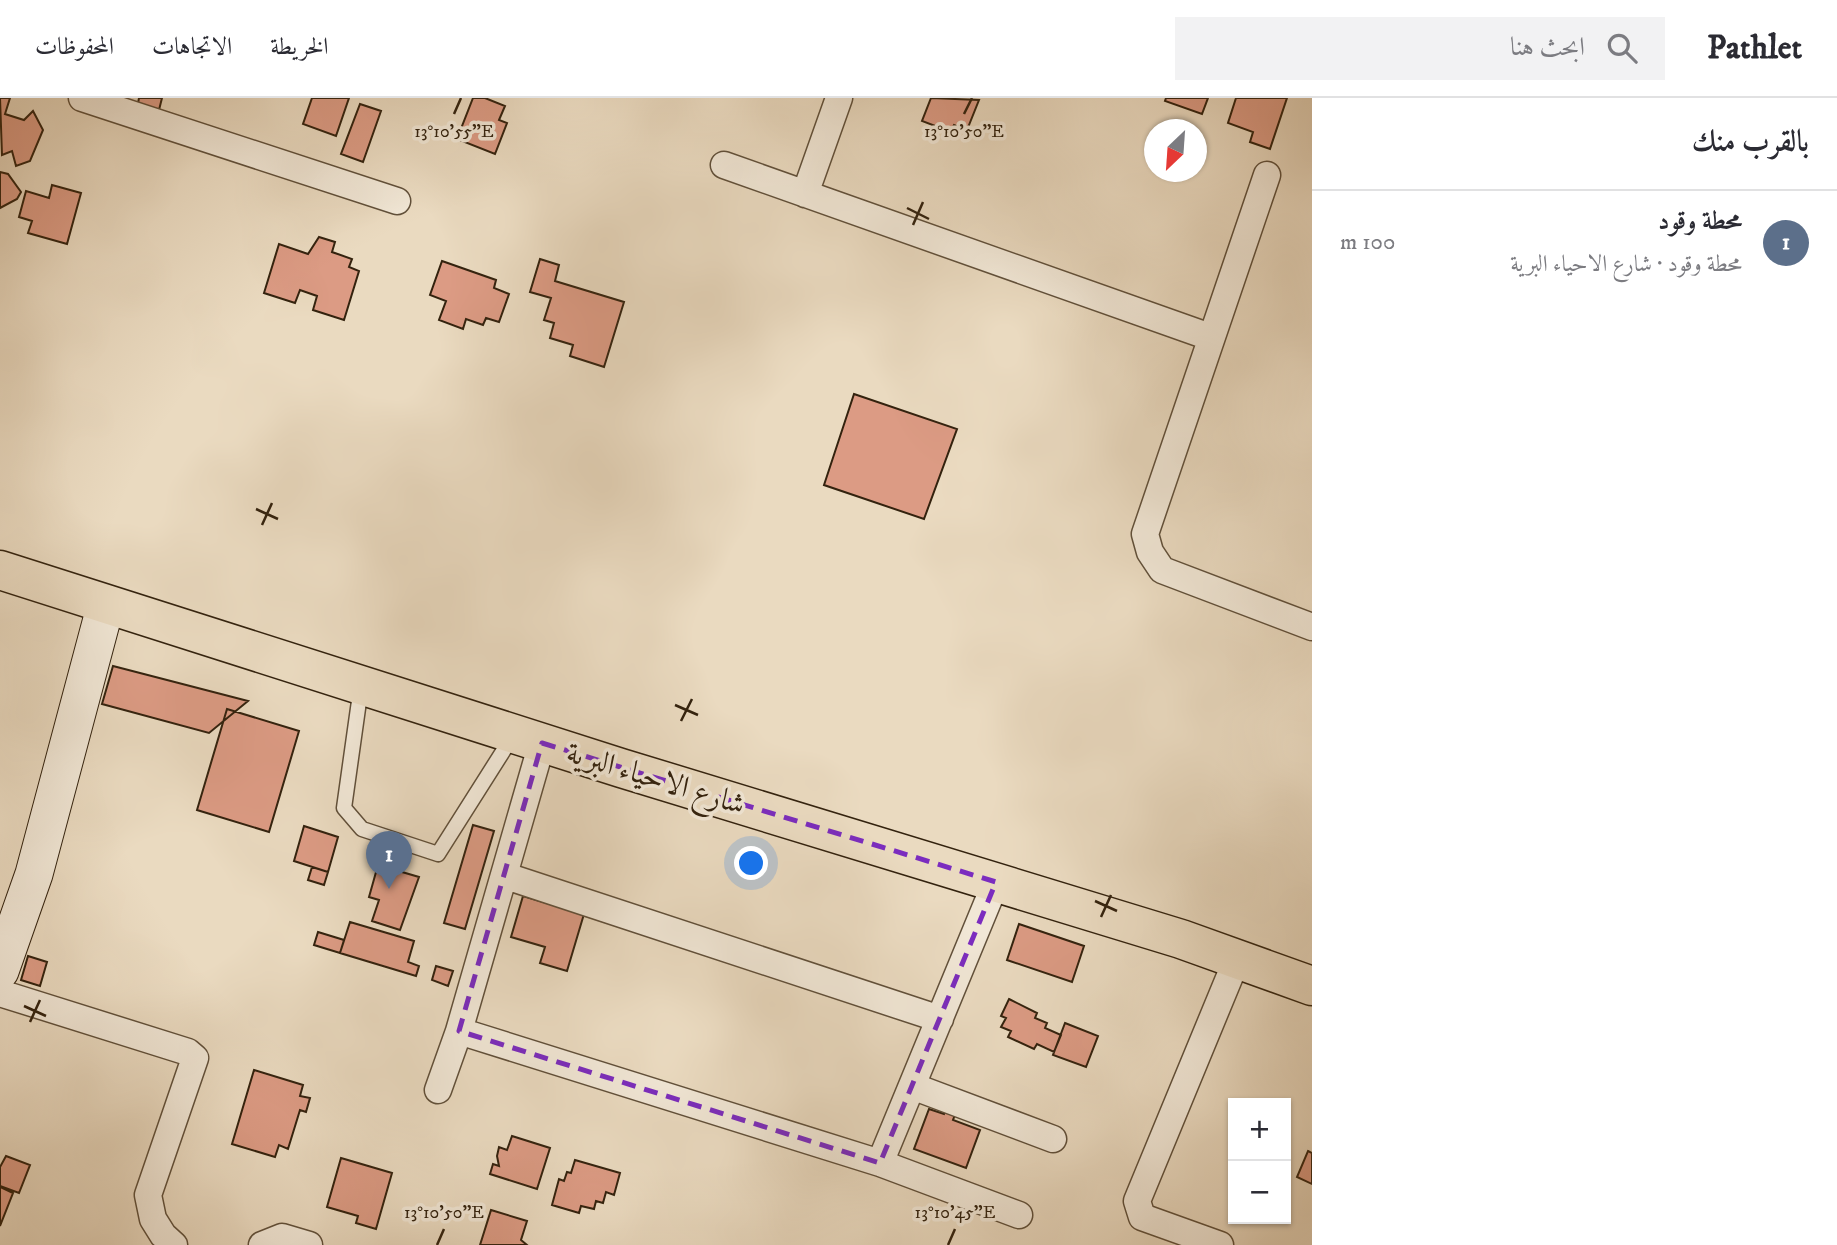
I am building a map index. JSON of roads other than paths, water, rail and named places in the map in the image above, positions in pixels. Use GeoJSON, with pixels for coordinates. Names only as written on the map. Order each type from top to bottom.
{"type":"FeatureCollection","features":[{"type":"Feature","properties":{"kind":"main road","name":"شارع الاحياء البرية"},"geometry":{"type":"LineString","coordinates":[[0,570],[528,739],[996,882],[1237,959],[1312,986]]}},
{"type":"Feature","properties":{"kind":"main road"},"geometry":{"type":"LineString","coordinates":[[4,951],[34,874],[106,604]]}},
{"type":"Feature","properties":{"kind":"street"},"geometry":{"type":"LineString","coordinates":[[82,98],[397,201]]}},
{"type":"Feature","properties":{"kind":"street"},"geometry":{"type":"LineString","coordinates":[[805,194],[839,98]]}},
{"type":"Feature","properties":{"kind":"street"},"geometry":{"type":"LineString","coordinates":[[724,165],[1210,337]]}},
{"type":"Feature","properties":{"kind":"street"},"geometry":{"type":"LineString","coordinates":[[1267,176],[1145,534],[1150,552],[1162,570],[1312,627]]}},
{"type":"Feature","properties":{"kind":"street"},"geometry":{"type":"LineString","coordinates":[[438,1090],[506,876],[528,739]]}},
{"type":"Feature","properties":{"kind":"street"},"geometry":{"type":"LineString","coordinates":[[506,876],[940,1019]]}},
{"type":"Feature","properties":{"kind":"street"},"geometry":{"type":"LineString","coordinates":[[880,1163],[996,882]]}},
{"type":"Feature","properties":{"kind":"street"},"geometry":{"type":"LineString","coordinates":[[1220,1245],[1142,1217],[1137,1201],[1237,959]]}},
{"type":"Feature","properties":{"kind":"street"},"geometry":{"type":"LineString","coordinates":[[0,993],[188,1052],[195,1058],[148,1195],[153,1219],[163,1235],[174,1245]]}},
{"type":"Feature","properties":{"kind":"street"},"geometry":{"type":"LineString","coordinates":[[458,1031],[880,1163],[1019,1215]]}},
{"type":"Feature","properties":{"kind":"street"},"geometry":{"type":"LineString","coordinates":[[912,1086],[1053,1139]]}},
{"type":"Feature","properties":{"kind":"street"},"geometry":{"type":"LineString","coordinates":[[262,1245],[282,1237],[309,1245]]}},
{"type":"Feature","properties":{"kind":"lane"},"geometry":{"type":"LineString","coordinates":[[361,686],[344,808],[362,828],[438,855],[528,739]]}},
{"type":"Feature","properties":{"kind":"place","name":"محطة وقود"},"geometry":{"type":"Point","coordinates":[389,889]}}]}
